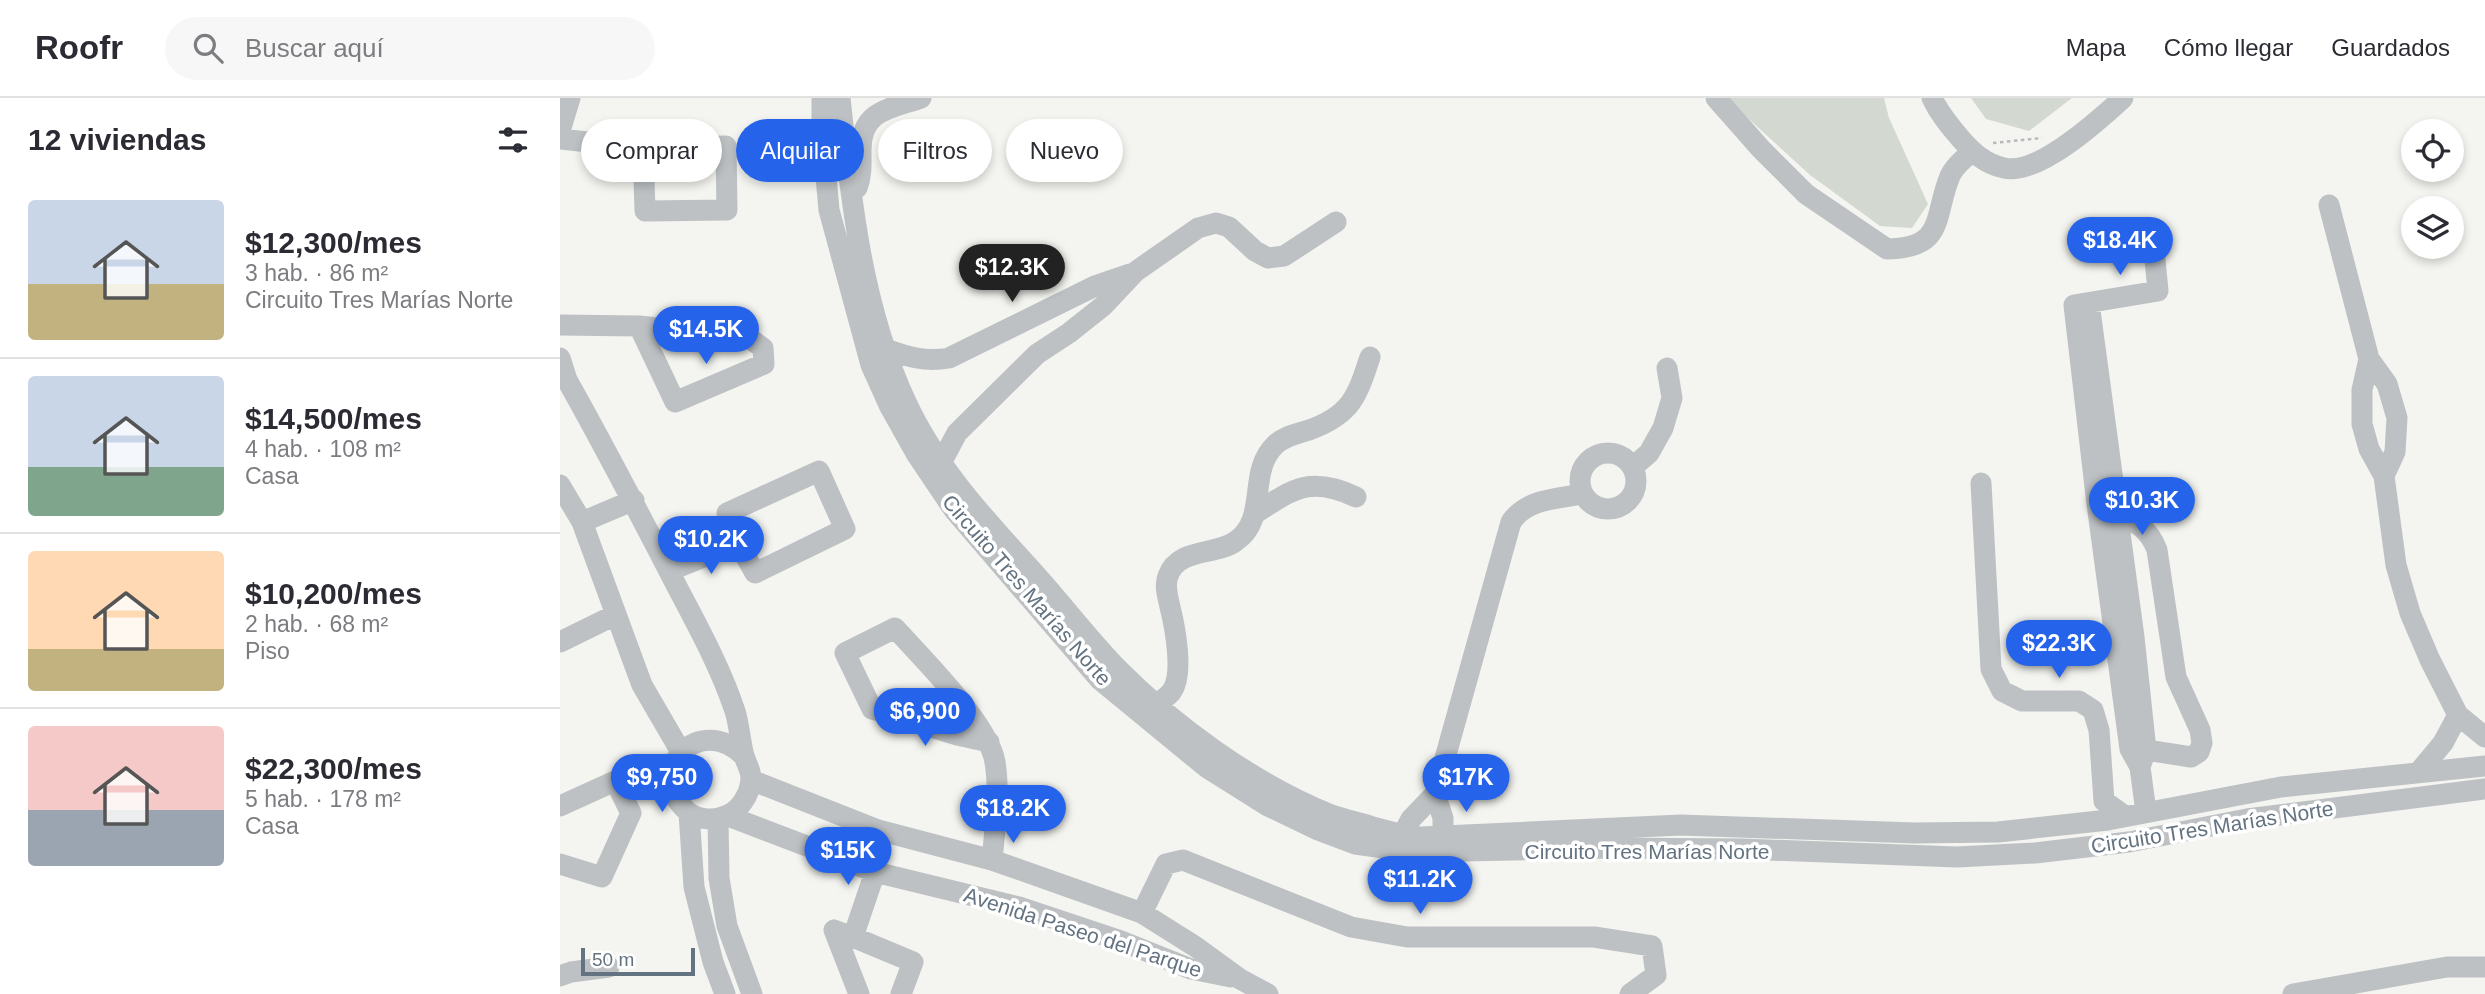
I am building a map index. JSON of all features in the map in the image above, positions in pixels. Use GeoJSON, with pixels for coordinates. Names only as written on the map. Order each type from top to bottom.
{"type":"FeatureCollection","features":[{"type":"Feature","properties":{"kind":"street"},"geometry":{"type":"LineString","coordinates":[[560,131],[570,98]]}},
{"type":"Feature","properties":{"kind":"street","name":"Circuito Tres Marías Norte"},"geometry":{"type":"LineString","coordinates":[[822,98],[822,132],[829,210],[871,365],[889,405],[917,455],[954,510],[1108,673],[1206,767],[1268,806],[1318,831],[1355,844],[1414,852],[1621,848],[1742,849],[1957,857],[2035,853],[2129,842],[2246,819],[2485,789]]}},
{"type":"Feature","properties":{"kind":"street"},"geometry":{"type":"LineString","coordinates":[[840,98],[873,116]]}},
{"type":"Feature","properties":{"kind":"street","name":"Circuito Tres Marías Norte"},"geometry":{"type":"LineString","coordinates":[[840,98],[851,204],[871,300],[906,403],[941,463],[1108,673],[1279,791],[1331,815],[1402,836],[1443,837],[1681,825],[1915,833],[1997,832],[2081,824],[2281,787],[2485,766]]}},
{"type":"Feature","properties":{"kind":"street"},"geometry":{"type":"LineString","coordinates":[[829,210],[851,204],[859,184],[864,128],[873,116],[921,98]]}},
{"type":"Feature","properties":{"kind":"street"},"geometry":{"type":"LineString","coordinates":[[1716,98],[1806,194],[1887,249],[1901,249],[1922,243],[1934,228],[1950,176],[1971,152]]}},
{"type":"Feature","properties":{"kind":"street"},"geometry":{"type":"LineString","coordinates":[[1932,98],[1938,111],[1971,152],[1986,162],[2006,169],[2028,166],[2061,148],[2123,98]]}},
{"type":"Feature","properties":{"kind":"street"},"geometry":{"type":"LineString","coordinates":[[560,139],[581,141]]}},
{"type":"Feature","properties":{"kind":"street"},"geometry":{"type":"LineString","coordinates":[[726,146],[727,210],[645,211],[643,148],[726,146]]}},
{"type":"Feature","properties":{"kind":"street"},"geometry":{"type":"LineString","coordinates":[[2329,205],[2369,359],[2387,384],[2398,418],[2395,452],[2384,476]]}},
{"type":"Feature","properties":{"kind":"street"},"geometry":{"type":"LineString","coordinates":[[941,463],[957,433],[1037,354],[1103,306],[1135,272],[1198,228],[1216,223],[1229,227],[1255,251],[1268,258],[1284,256],[1336,222]]}},
{"type":"Feature","properties":{"kind":"street"},"geometry":{"type":"LineString","coordinates":[[2110,506],[2151,534],[2157,550],[2176,677],[2200,730],[2202,743],[2199,752],[2191,757],[2143,758],[2130,749],[2110,506],[2089,303],[2158,291],[2153,239]]}},
{"type":"Feature","properties":{"kind":"street"},"geometry":{"type":"LineString","coordinates":[[886,349],[912,359],[932,361],[949,358],[1094,286],[1135,272]]}},
{"type":"Feature","properties":{"kind":"street"},"geometry":{"type":"LineString","coordinates":[[560,325],[639,326],[749,338],[764,348],[764,364],[675,402],[639,326]]}},
{"type":"Feature","properties":{"kind":"street"},"geometry":{"type":"LineString","coordinates":[[1016,326],[1037,354]]}},
{"type":"Feature","properties":{"kind":"street"},"geometry":{"type":"LineString","coordinates":[[1156,705],[1173,691],[1179,660],[1167,593],[1167,577],[1172,567],[1182,558],[1226,547],[1238,540],[1256,513],[1257,488],[1263,464],[1275,445],[1291,435],[1343,414],[1360,387],[1370,357]]}},
{"type":"Feature","properties":{"kind":"street"},"geometry":{"type":"LineString","coordinates":[[560,358],[567,380],[634,500],[708,647],[735,711],[751,780],[745,801],[723,817],[703,819],[689,813],[676,799],[671,781],[678,757],[642,685],[582,522],[560,485]]}},
{"type":"Feature","properties":{"kind":"street"},"geometry":{"type":"LineString","coordinates":[[2369,359],[2362,390],[2362,424],[2369,449],[2384,476],[2396,565],[2410,613],[2458,715],[2485,737]]}},
{"type":"Feature","properties":{"kind":"street"},"geometry":{"type":"LineString","coordinates":[[1633,467],[1649,453],[1663,428],[1672,398],[1667,368]]}},
{"type":"Feature","properties":{"kind":"street"},"geometry":{"type":"LineString","coordinates":[[1616,453],[1633,467],[1635,490],[1621,507],[1598,509],[1582,494],[1580,472],[1595,455],[1616,453]]}},
{"type":"Feature","properties":{"kind":"street"},"geometry":{"type":"LineString","coordinates":[[819,471],[845,529],[755,573],[738,543],[727,513],[819,471]]}},
{"type":"Feature","properties":{"kind":"street"},"geometry":{"type":"LineString","coordinates":[[1981,483],[1991,668],[2002,691],[2022,701],[2078,701],[2093,710],[2099,730],[2104,801],[2081,824]]}},
{"type":"Feature","properties":{"kind":"street"},"geometry":{"type":"LineString","coordinates":[[1256,513],[1287,492],[1313,485],[1338,488],[1356,497]]}},
{"type":"Feature","properties":{"kind":"street"},"geometry":{"type":"LineString","coordinates":[[1402,836],[1411,819],[1435,794],[1511,522],[1519,511],[1530,504],[1582,494]]}},
{"type":"Feature","properties":{"kind":"street"},"geometry":{"type":"LineString","coordinates":[[582,522],[634,500]]}},
{"type":"Feature","properties":{"kind":"street"},"geometry":{"type":"LineString","coordinates":[[669,570],[738,543]]}},
{"type":"Feature","properties":{"kind":"street"},"geometry":{"type":"LineString","coordinates":[[560,642],[615,615]]}},
{"type":"Feature","properties":{"kind":"street"},"geometry":{"type":"LineString","coordinates":[[989,742],[872,709],[845,653],[895,628],[971,714],[989,742],[995,761],[996,807],[992,859]]}},
{"type":"Feature","properties":{"kind":"street"},"geometry":{"type":"LineString","coordinates":[[2418,773],[2443,743],[2458,715]]}},
{"type":"Feature","properties":{"kind":"street"},"geometry":{"type":"LineString","coordinates":[[560,806],[678,757],[697,741],[717,739],[734,746],[744,755]]}},
{"type":"Feature","properties":{"kind":"street"},"geometry":{"type":"LineString","coordinates":[[2104,801],[2135,814],[2143,758]]}},
{"type":"Feature","properties":{"kind":"street","name":"Avenida Paseo del Parque"},"geometry":{"type":"LineString","coordinates":[[751,780],[878,830],[992,859],[1142,913],[1240,979],[1268,994]]}},
{"type":"Feature","properties":{"kind":"street"},"geometry":{"type":"LineString","coordinates":[[560,864],[602,877],[631,813],[615,781]]}},
{"type":"Feature","properties":{"kind":"street"},"geometry":{"type":"LineString","coordinates":[[1435,794],[1443,818],[1443,837]]}},
{"type":"Feature","properties":{"kind":"street"},"geometry":{"type":"LineString","coordinates":[[689,813],[694,887],[713,962],[725,994]]}},
{"type":"Feature","properties":{"kind":"street"},"geometry":{"type":"LineString","coordinates":[[723,817],[719,878],[727,926],[752,994]]}},
{"type":"Feature","properties":{"kind":"street","name":"Avenida Paseo del Parque"},"geometry":{"type":"LineString","coordinates":[[723,817],[875,872],[1019,907],[1121,941],[1191,969],[1240,979]]}},
{"type":"Feature","properties":{"kind":"street","name":"Avenida Paseo del Parque"},"geometry":{"type":"LineString","coordinates":[[1142,913],[1166,864],[1183,860],[1351,927],[1408,937],[1594,937],[1652,946],[1656,975],[1630,994]]}},
{"type":"Feature","properties":{"kind":"street"},"geometry":{"type":"LineString","coordinates":[[853,937],[875,872]]}},
{"type":"Feature","properties":{"kind":"street"},"geometry":{"type":"LineString","coordinates":[[1019,907],[1030,874]]}},
{"type":"Feature","properties":{"kind":"street"},"geometry":{"type":"LineString","coordinates":[[859,994],[834,930],[913,962],[901,994]]}},
{"type":"Feature","properties":{"kind":"street"},"geometry":{"type":"LineString","coordinates":[[560,976],[609,967]]}},
{"type":"Feature","properties":{"kind":"street"},"geometry":{"type":"LineString","coordinates":[[2293,994],[2447,967],[2485,967]]}},
{"type":"Feature","properties":{"kind":"path"},"geometry":{"type":"LineString","coordinates":[[1971,152],[1988,143],[2047,137]]}},
{"type":"Feature","properties":{"kind":"shaded area"},"geometry":{"type":"Polygon","coordinates":[[[1726,98],[1884,98],[1889,118],[1928,204],[1912,228],[1880,226],[1810,175],[1726,98]]]}},
{"type":"Feature","properties":{"kind":"shaded area"},"geometry":{"type":"Polygon","coordinates":[[[1971,98],[2072,98],[2029,131],[1986,119],[1971,98]]]}}]}
